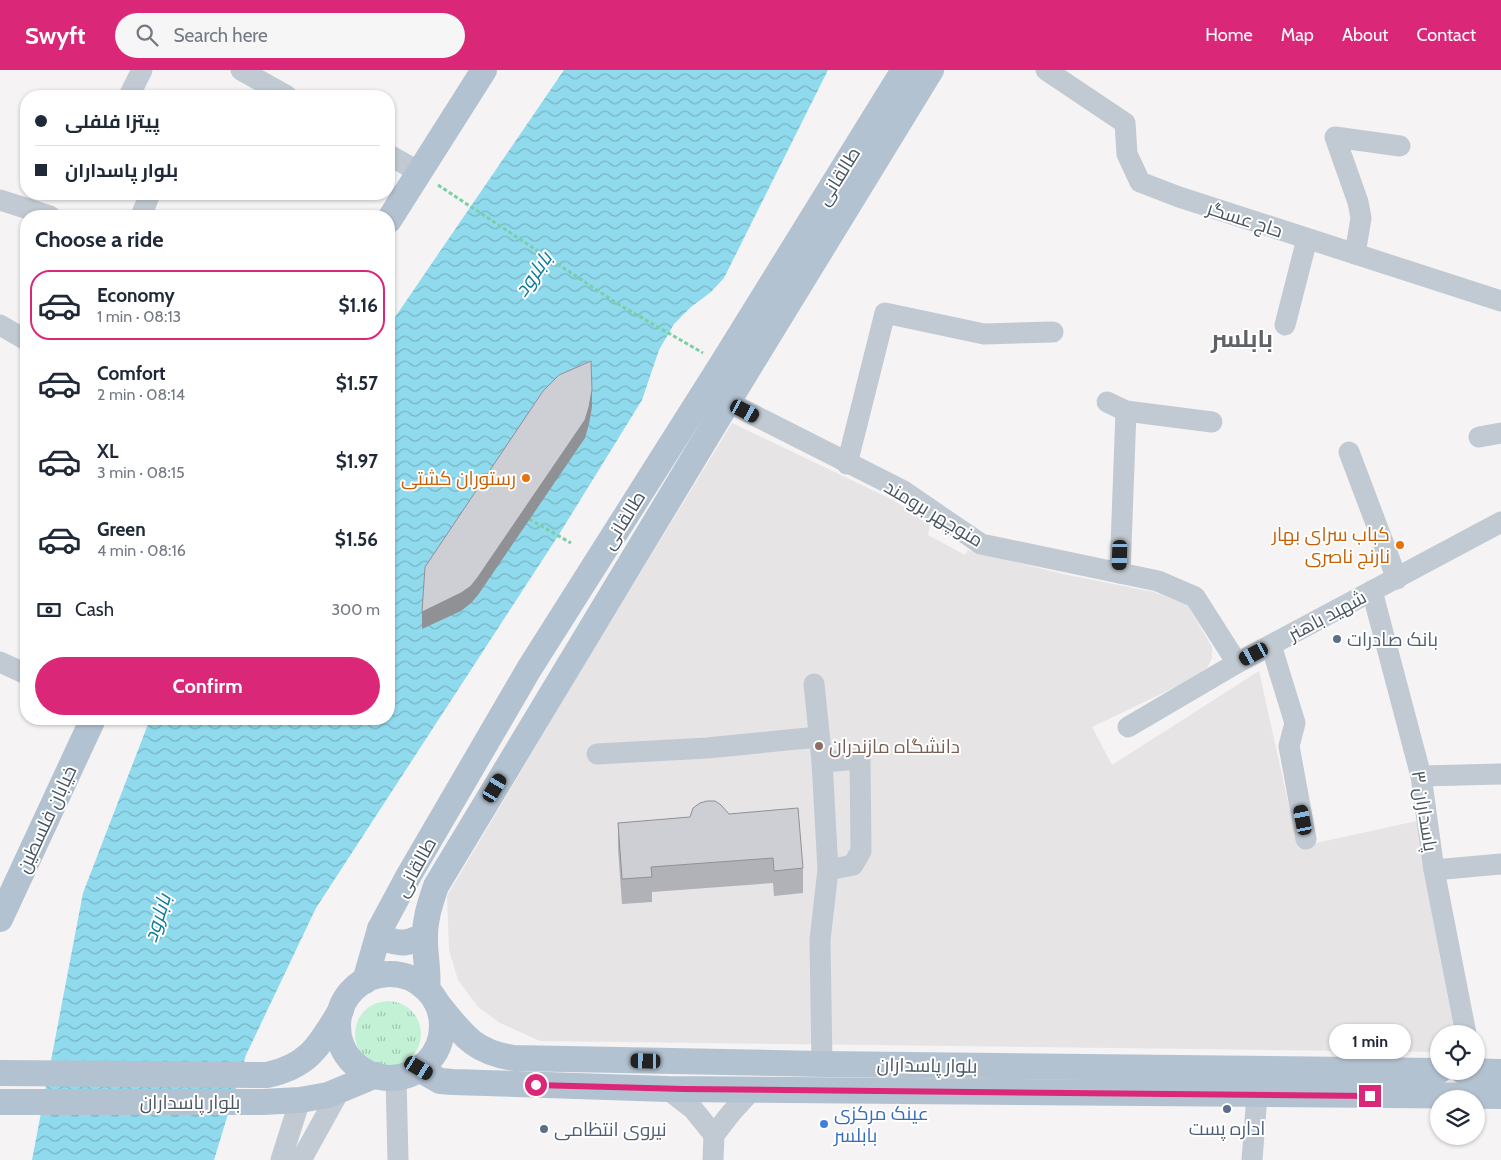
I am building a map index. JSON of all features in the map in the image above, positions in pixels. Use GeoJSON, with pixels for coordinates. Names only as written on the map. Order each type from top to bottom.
{"type":"FeatureCollection","features":[{"type":"Feature","properties":{"kind":"main road"},"geometry":{"type":"LineString","coordinates":[[395,210],[484,70]]}},
{"type":"Feature","properties":{"kind":"main road","name":"طالقانی"},"geometry":{"type":"LineString","coordinates":[[365,981],[380,929],[409,875],[529,670],[904,70]]}},
{"type":"Feature","properties":{"kind":"main road","name":"طالقانی"},"geometry":{"type":"LineString","coordinates":[[432,996],[428,980],[425,935],[426,915],[436,886],[931,70]]}},
{"type":"Feature","properties":{"kind":"main road","name":"خیابان فلسطین"},"geometry":{"type":"LineString","coordinates":[[0,918],[90,725]]}},
{"type":"Feature","properties":{"kind":"main road"},"geometry":{"type":"LineString","coordinates":[[380,929],[383,938],[397,943],[412,942],[425,935]]}},
{"type":"Feature","properties":{"kind":"main road"},"geometry":{"type":"LineString","coordinates":[[397,974],[412,979],[432,996],[442,1019],[441,1036],[432,1057],[397,1074],[356,1064],[343,1047],[339,1031],[341,1010],[352,991],[365,981],[380,975],[397,974]]}},
{"type":"Feature","properties":{"kind":"main road","name":"بلوار پاسداران"},"geometry":{"type":"LineString","coordinates":[[432,996],[463,1035],[478,1047],[494,1054],[514,1058],[822,1064],[1430,1071]]}},
{"type":"Feature","properties":{"kind":"main road","name":"بلوار پاسداران"},"geometry":{"type":"LineString","coordinates":[[0,1073],[267,1075],[282,1072],[310,1055],[321,1042],[341,1010]]}},
{"type":"Feature","properties":{"kind":"main road"},"geometry":{"type":"LineString","coordinates":[[1485,1071],[1501,1072]]}},
{"type":"Feature","properties":{"kind":"main road","name":"بلوار پاسداران"},"geometry":{"type":"LineString","coordinates":[[0,1102],[263,1102],[300,1100],[328,1095],[397,1074],[453,1082],[667,1089],[1257,1096],[1501,1096]]}},
{"type":"Feature","properties":{"kind":"street"},"geometry":{"type":"LineString","coordinates":[[132,90],[142,70]]}},
{"type":"Feature","properties":{"kind":"street"},"geometry":{"type":"LineString","coordinates":[[242,70],[277,90]]}},
{"type":"Feature","properties":{"kind":"street","name":"حاج عسگر"},"geometry":{"type":"LineString","coordinates":[[1046,70],[1125,123],[1127,154],[1140,182],[1179,197],[1501,301]]}},
{"type":"Feature","properties":{"kind":"street"},"geometry":{"type":"LineString","coordinates":[[1355,254],[1361,218],[1358,202],[1335,137],[1400,146]]}},
{"type":"Feature","properties":{"kind":"street"},"geometry":{"type":"LineString","coordinates":[[395,158],[419,172]]}},
{"type":"Feature","properties":{"kind":"street"},"geometry":{"type":"LineString","coordinates":[[0,200],[31,210]]}},
{"type":"Feature","properties":{"kind":"street"},"geometry":{"type":"LineString","coordinates":[[1285,325],[1307,239]]}},
{"type":"Feature","properties":{"kind":"street"},"geometry":{"type":"LineString","coordinates":[[847,464],[886,313],[984,334],[1053,332]]}},
{"type":"Feature","properties":{"kind":"street"},"geometry":{"type":"LineString","coordinates":[[0,326],[20,337]]}},
{"type":"Feature","properties":{"kind":"street","name":"منوچهر برومند"},"geometry":{"type":"LineString","coordinates":[[728,402],[847,464],[902,490],[982,544],[1158,581],[1194,597],[1237,663]]}},
{"type":"Feature","properties":{"kind":"street"},"geometry":{"type":"LineString","coordinates":[[1107,402],[1126,411],[1212,422]]}},
{"type":"Feature","properties":{"kind":"street"},"geometry":{"type":"LineString","coordinates":[[1120,574],[1126,411]]}},
{"type":"Feature","properties":{"kind":"street"},"geometry":{"type":"LineString","coordinates":[[1479,437],[1501,432]]}},
{"type":"Feature","properties":{"kind":"street"},"geometry":{"type":"LineString","coordinates":[[1349,452],[1397,579]]}},
{"type":"Feature","properties":{"kind":"street","name":"شهید باهنر"},"geometry":{"type":"LineString","coordinates":[[1128,727],[1237,663],[1501,522]]}},
{"type":"Feature","properties":{"kind":"street","name":"پاسداران ۳"},"geometry":{"type":"LineString","coordinates":[[1372,591],[1421,776],[1434,870],[1464,1025]]}},
{"type":"Feature","properties":{"kind":"street"},"geometry":{"type":"LineString","coordinates":[[1271,645],[1295,722],[1289,746],[1306,839]]}},
{"type":"Feature","properties":{"kind":"street"},"geometry":{"type":"LineString","coordinates":[[0,662],[20,671]]}},
{"type":"Feature","properties":{"kind":"street"},"geometry":{"type":"LineString","coordinates":[[814,684],[822,762],[828,870],[820,940],[822,1064]]}},
{"type":"Feature","properties":{"kind":"street"},"geometry":{"type":"LineString","coordinates":[[597,754],[707,748],[818,737]]}},
{"type":"Feature","properties":{"kind":"street"},"geometry":{"type":"LineString","coordinates":[[822,762],[860,760],[861,851],[853,865],[828,870]]}},
{"type":"Feature","properties":{"kind":"street"},"geometry":{"type":"LineString","coordinates":[[1421,776],[1501,774]]}},
{"type":"Feature","properties":{"kind":"street"},"geometry":{"type":"LineString","coordinates":[[1434,870],[1501,864]]}},
{"type":"Feature","properties":{"kind":"street"},"geometry":{"type":"LineString","coordinates":[[397,1074],[398,1160]]}},
{"type":"Feature","properties":{"kind":"street"},"geometry":{"type":"LineString","coordinates":[[667,1089],[693,1109],[714,1135]]}},
{"type":"Feature","properties":{"kind":"street"},"geometry":{"type":"LineString","coordinates":[[301,1160],[340,1090]]}},
{"type":"Feature","properties":{"kind":"street"},"geometry":{"type":"LineString","coordinates":[[713,1160],[714,1135],[752,1090]]}},
{"type":"Feature","properties":{"kind":"street"},"geometry":{"type":"LineString","coordinates":[[1252,1160],[1257,1096]]}},
{"type":"Feature","properties":{"kind":"street"},"geometry":{"type":"LineString","coordinates":[[281,1160],[300,1100]]}},
{"type":"Feature","properties":{"kind":"path"},"geometry":{"type":"LineString","coordinates":[[452,194],[618,304],[692,347]]}},
{"type":"Feature","properties":{"kind":"path"},"geometry":{"type":"LineString","coordinates":[[529,519],[571,543]]}},
{"type":"Feature","properties":{"kind":"shaded area","name":"دانشگاه مازندران"},"geometry":{"type":"Polygon","coordinates":[[[732,423],[893,500],[930,525],[928,535],[965,555],[968,550],[1063,574],[1154,592],[1187,604],[1212,647],[1212,658],[1207,668],[1186,682],[1092,727],[1112,765],[1259,671],[1298,847],[1421,820],[1455,1025],[1430,1025],[1430,1052],[540,1041],[500,1023],[478,1007],[458,980],[449,950],[447,896],[587,660],[732,423]]]}},
{"type":"Feature","properties":{"kind":"green space"},"geometry":{"type":"Polygon","coordinates":[[[381,1001],[395,1001],[407,1006],[416,1015],[421,1027],[419,1047],[412,1058],[395,1067],[381,1067],[369,1062],[360,1053],[355,1041],[355,1027],[360,1015],[369,1006],[381,1001]]]}},
{"type":"Feature","properties":{"kind":"water","name":"بابلرود"},"geometry":{"type":"Polygon","coordinates":[[[564,70],[828,70],[724,278],[711,292],[691,307],[674,324],[659,350],[642,400],[558,536],[316,908],[246,1055],[214,1160],[32,1160],[83,893],[148,725],[395,725],[395,317],[564,70]]]}},
{"type":"Feature","properties":{"kind":"building","name":"رستوران کشتی"},"geometry":{"type":"Polygon","coordinates":[[[591,361],[592,390],[585,420],[471,586],[422,612],[425,567],[543,391],[559,375],[591,361]]]}},
{"type":"Feature","properties":{"kind":"building"},"geometry":{"type":"Polygon","coordinates":[[[707,801],[715,801],[729,814],[798,808],[803,868],[774,871],[773,858],[651,867],[652,877],[622,879],[618,823],[690,817],[693,808],[707,801]]]}},
{"type":"Feature","properties":{"kind":"place","name":"رستوران کشتی"},"geometry":{"type":"Point","coordinates":[526,478]}},
{"type":"Feature","properties":{"kind":"place","name":"کباب سرای بهار نارنج ناصری"},"geometry":{"type":"Point","coordinates":[1400,545]}},
{"type":"Feature","properties":{"kind":"place","name":"بانک صادرات"},"geometry":{"type":"Point","coordinates":[1337,639]}},
{"type":"Feature","properties":{"kind":"place","name":"دانشگاه مازندران"},"geometry":{"type":"Point","coordinates":[819,746]}},
{"type":"Feature","properties":{"kind":"place","name":"اداره پست"},"geometry":{"type":"Point","coordinates":[1227,1109]}},
{"type":"Feature","properties":{"kind":"place","name":"عینک مرکزی بابلسر"},"geometry":{"type":"Point","coordinates":[824,1124]}},
{"type":"Feature","properties":{"kind":"place","name":"نیروی انتظامی"},"geometry":{"type":"Point","coordinates":[544,1129]}},
{"type":"Feature","properties":{"kind":"district","name":"بابلسر"},"geometry":{"type":"Point","coordinates":[1242,339]}},
{"type":"Feature","properties":{"kind":"route"},"geometry":{"type":"LineString","coordinates":[[536,1085],[684,1089],[1370,1096]]}}]}
